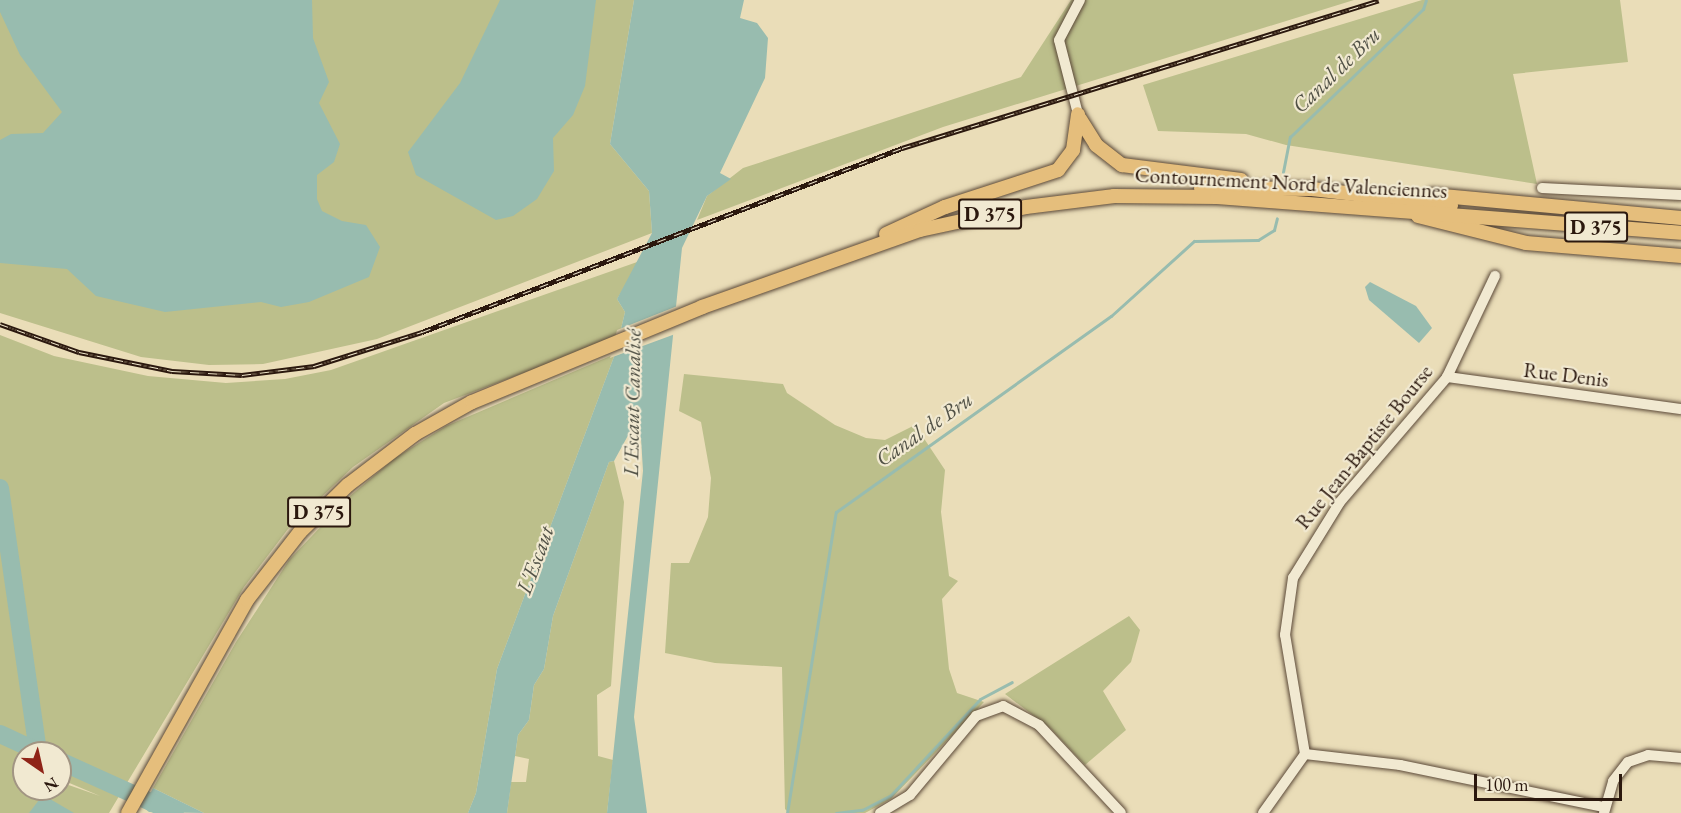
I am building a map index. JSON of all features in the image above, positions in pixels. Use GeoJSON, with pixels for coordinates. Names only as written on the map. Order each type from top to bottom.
{"type":"FeatureCollection","features":[{"type":"Feature","properties":{"kind":"main road"},"geometry":{"type":"LineString","coordinates":[[1078,114],[1096,145],[1128,168],[1312,189],[1380,194],[1470,196],[1681,218]]}},
{"type":"Feature","properties":{"kind":"main road"},"geometry":{"type":"LineString","coordinates":[[836,257],[935,210],[1053,173],[1074,150],[1078,114]]}},
{"type":"Feature","properties":{"kind":"main road"},"geometry":{"type":"LineString","coordinates":[[1149,194],[1210,188],[1312,189]]}},
{"type":"Feature","properties":{"kind":"main road","name":"Contournement Nord de Valenciennes"},"geometry":{"type":"LineString","coordinates":[[128,813],[232,622],[316,514],[372,465],[436,421],[581,355],[702,307],[836,257],[987,214],[1149,194],[1390,209],[1681,233]]}},
{"type":"Feature","properties":{"kind":"main road"},"geometry":{"type":"LineString","coordinates":[[1380,194],[1511,219]]}},
{"type":"Feature","properties":{"kind":"main road"},"geometry":{"type":"LineString","coordinates":[[1390,209],[1526,243],[1681,256]]}},
{"type":"Feature","properties":{"kind":"street"},"geometry":{"type":"LineString","coordinates":[[1078,114],[1059,40],[1080,0]]}},
{"type":"Feature","properties":{"kind":"street"},"geometry":{"type":"LineString","coordinates":[[1542,188],[1681,195]]}},
{"type":"Feature","properties":{"kind":"street","name":"Rue Jean-Baptiste Bourse"},"geometry":{"type":"LineString","coordinates":[[1305,754],[1285,635],[1293,578],[1340,502],[1447,377],[1495,276]]}},
{"type":"Feature","properties":{"kind":"street","name":"Rue Denis"},"geometry":{"type":"LineString","coordinates":[[1447,377],[1681,409]]}},
{"type":"Feature","properties":{"kind":"street"},"geometry":{"type":"LineString","coordinates":[[880,813],[914,791],[976,717],[1003,706],[1039,725],[1121,813]]}},
{"type":"Feature","properties":{"kind":"street"},"geometry":{"type":"LineString","coordinates":[[1263,813],[1305,754],[1400,765],[1604,810],[1615,776],[1633,759],[1681,758]]}},
{"type":"Feature","properties":{"kind":"green space"},"geometry":{"type":"Polygon","coordinates":[[[0,0],[634,0],[610,144],[649,191],[652,233],[377,339],[263,364],[209,365],[141,357],[0,313],[0,0]]]}},
{"type":"Feature","properties":{"kind":"green space"},"geometry":{"type":"Polygon","coordinates":[[[1071,0],[1354,0],[943,127],[697,220],[707,196],[743,168],[1021,77],[1071,0]]]}},
{"type":"Feature","properties":{"kind":"green space"},"geometry":{"type":"Polygon","coordinates":[[[1422,0],[1620,0],[1628,62],[1513,74],[1537,184],[1286,145],[1246,134],[1158,131],[1143,85],[1422,0]]]}},
{"type":"Feature","properties":{"kind":"green space"},"geometry":{"type":"Polygon","coordinates":[[[640,261],[617,299],[625,312],[619,337],[444,403],[353,467],[288,529],[244,587],[109,813],[0,813],[0,335],[54,356],[148,376],[226,383],[285,379],[331,370],[640,261]]]}},
{"type":"Feature","properties":{"kind":"green space"},"geometry":{"type":"Polygon","coordinates":[[[615,354],[497,669],[476,793],[468,813],[204,813],[153,788],[236,642],[289,560],[350,496],[395,458],[446,426],[615,354]]]}},
{"type":"Feature","properties":{"kind":"green space"},"geometry":{"type":"Polygon","coordinates":[[[684,374],[783,384],[787,393],[835,425],[866,438],[885,440],[915,425],[945,470],[941,512],[949,576],[958,581],[942,599],[949,669],[957,693],[984,702],[891,799],[865,813],[789,813],[785,809],[782,667],[715,663],[665,653],[671,563],[689,563],[708,517],[711,478],[701,422],[679,411],[684,374]]]}},
{"type":"Feature","properties":{"kind":"green space"},"geometry":{"type":"Polygon","coordinates":[[[614,461],[624,502],[611,686],[597,695],[598,756],[613,760],[607,813],[507,813],[511,782],[526,782],[529,759],[515,756],[518,735],[529,720],[534,685],[544,669],[553,616],[609,462],[614,461]]]}},
{"type":"Feature","properties":{"kind":"green space"},"geometry":{"type":"Polygon","coordinates":[[[1129,616],[1140,630],[1131,662],[1103,691],[1126,730],[1085,765],[1051,729],[1005,694],[1129,616]]]}},
{"type":"Feature","properties":{"kind":"water"},"geometry":{"type":"Polygon","coordinates":[[[0,0],[312,0],[313,38],[329,82],[319,103],[340,144],[334,162],[317,175],[317,199],[322,211],[342,221],[366,225],[380,247],[369,277],[309,302],[281,307],[261,302],[165,312],[96,296],[67,269],[0,263],[0,140],[11,134],[43,133],[62,112],[20,55],[0,12],[0,0]]]}},
{"type":"Feature","properties":{"kind":"water"},"geometry":{"type":"Polygon","coordinates":[[[500,0],[596,0],[585,86],[573,115],[553,138],[554,171],[537,199],[513,216],[496,220],[416,175],[408,152],[460,83],[500,0]]]}},
{"type":"Feature","properties":{"kind":"water","name":"L'Escaut Canalisé"},"geometry":{"type":"Polygon","coordinates":[[[634,0],[744,0],[740,18],[757,23],[768,38],[765,78],[720,173],[731,179],[707,196],[682,248],[634,717],[647,813],[607,813],[643,471],[641,438],[631,430],[614,461],[609,462],[553,616],[544,669],[534,685],[529,720],[518,735],[507,813],[468,813],[476,793],[497,669],[615,354],[625,312],[617,299],[652,233],[649,191],[610,144],[634,0]]]}},
{"type":"Feature","properties":{"kind":"water"},"geometry":{"type":"Polygon","coordinates":[[[1370,282],[1416,306],[1432,328],[1419,343],[1369,300],[1365,287],[1370,282]]]}},
{"type":"Feature","properties":{"kind":"water"},"geometry":{"type":"Polygon","coordinates":[[[153,788],[204,813],[149,812],[143,807],[153,788]]]}},
{"type":"Feature","properties":{"kind":"water"},"geometry":{"type":"Polygon","coordinates":[[[38,801],[53,801],[74,813],[29,813],[38,801]]]}},
{"type":"Feature","properties":{"kind":"pier"},"geometry":{"type":"Polygon","coordinates":[[[680,305],[678,333],[610,358],[617,330],[680,305]]]}},
{"type":"Feature","properties":{"kind":"waterway","name":"Canal de Bru"},"geometry":{"type":"LineString","coordinates":[[1283,172],[1290,137],[1423,9],[1426,0]]}},
{"type":"Feature","properties":{"kind":"waterway","name":"Canal de Bru"},"geometry":{"type":"LineString","coordinates":[[787,813],[836,512],[1111,316],[1194,241],[1258,240],[1274,230],[1277,218]]}},
{"type":"Feature","properties":{"kind":"waterway"},"geometry":{"type":"LineString","coordinates":[[0,488],[37,741]]}},
{"type":"Feature","properties":{"kind":"waterway","name":"Canal de Bru"},"geometry":{"type":"LineString","coordinates":[[836,813],[862,810],[890,796],[980,699],[1012,682]]}},
{"type":"Feature","properties":{"kind":"waterway"},"geometry":{"type":"LineString","coordinates":[[0,734],[15,741]]}},
{"type":"Feature","properties":{"kind":"waterway"},"geometry":{"type":"LineString","coordinates":[[72,766],[175,813]]}},
{"type":"Feature","properties":{"kind":"railway"},"geometry":{"type":"LineString","coordinates":[[0,324],[79,352],[172,371],[242,375],[314,366],[422,332],[902,148],[1379,0]]}},
{"type":"Feature","properties":{"kind":"water label","name":"L'Escaut"},"geometry":{"type":"Point","coordinates":[535,560]}}]}
